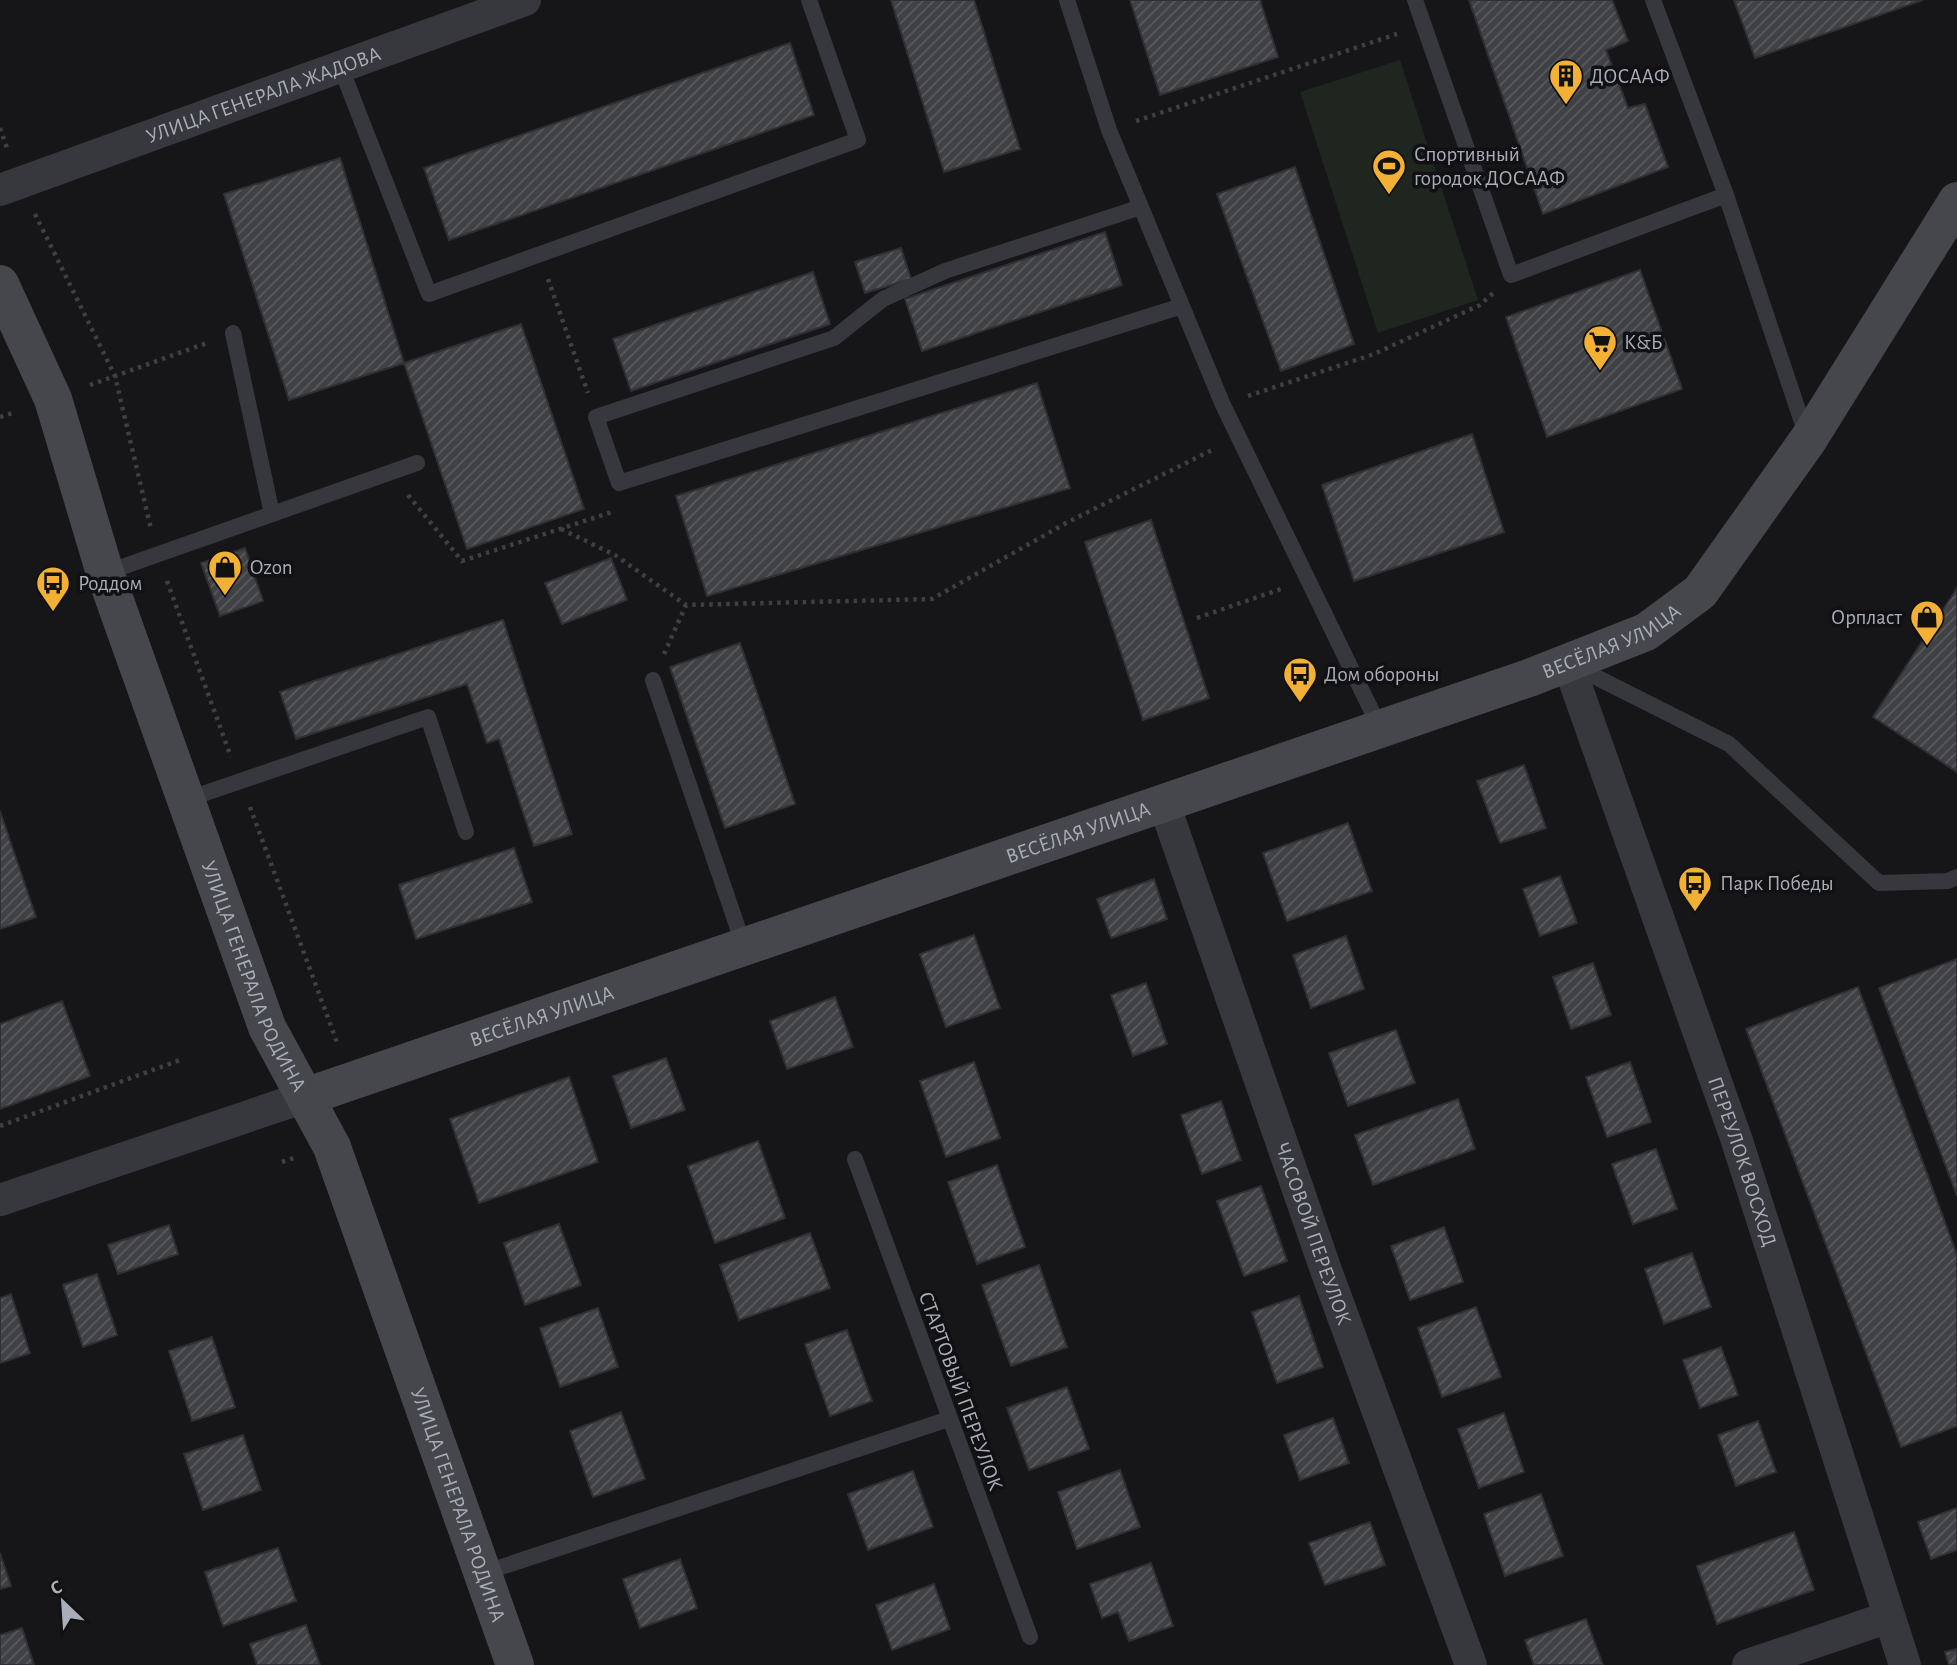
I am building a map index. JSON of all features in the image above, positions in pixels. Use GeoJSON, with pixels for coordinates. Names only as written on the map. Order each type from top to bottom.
{"type":"FeatureCollection","features":[{"type":"Feature","properties":{"kind":"street","name":"УЛИЦА ГЕНЕРАЛА ЖАДОВА"},"geometry":{"type":"LineString","coordinates":[[10,186],[525,0]]}},
{"type":"Feature","properties":{"kind":"street","name":"ВЕСЁЛАЯ УЛИЦА"},"geometry":{"type":"LineString","coordinates":[[0,1200],[1380,728],[1568,663],[1646,632],[1700,592],[1808,440],[1957,201]]}},
{"type":"Feature","properties":{"kind":"street","name":"УЛИЦА ГЕНЕРАЛА РОДИНА"},"geometry":{"type":"LineString","coordinates":[[0,284],[53,399],[105,573],[267,1027],[332,1147],[515,1665]]}},
{"type":"Feature","properties":{"kind":"street","name":"ПЕРЕУЛОК ВОСХОД"},"geometry":{"type":"LineString","coordinates":[[1568,663],[1736,1138],[1905,1665]]}},
{"type":"Feature","properties":{"kind":"street","name":"ЧАСОВОЙ ПЕРЕУЛОК"},"geometry":{"type":"LineString","coordinates":[[1163,801],[1327,1273],[1471,1665]]}},
{"type":"Feature","properties":{"kind":"street"},"geometry":{"type":"LineString","coordinates":[[1748,1665],[1889,1617]]}},
{"type":"Feature","properties":{"kind":"lane"},"geometry":{"type":"LineString","coordinates":[[341,68],[429,295],[858,140],[809,0]]}},
{"type":"Feature","properties":{"kind":"lane"},"geometry":{"type":"LineString","coordinates":[[1067,0],[1109,130],[1223,405],[1380,728]]}},
{"type":"Feature","properties":{"kind":"lane"},"geometry":{"type":"LineString","coordinates":[[1415,0],[1511,275],[1726,195]]}},
{"type":"Feature","properties":{"kind":"lane"},"geometry":{"type":"LineString","coordinates":[[1653,0],[1726,195],[1808,440]]}},
{"type":"Feature","properties":{"kind":"lane"},"geometry":{"type":"LineString","coordinates":[[1141,207],[945,271],[883,299],[834,338],[596,416],[619,483],[1182,306]]}},
{"type":"Feature","properties":{"kind":"lane"},"geometry":{"type":"LineString","coordinates":[[233,333],[272,514]]}},
{"type":"Feature","properties":{"kind":"lane"},"geometry":{"type":"LineString","coordinates":[[105,573],[417,463]]}},
{"type":"Feature","properties":{"kind":"lane"},"geometry":{"type":"LineString","coordinates":[[1568,663],[1729,744],[1879,883],[1948,881],[1957,877]]}},
{"type":"Feature","properties":{"kind":"lane"},"geometry":{"type":"LineString","coordinates":[[653,680],[744,946]]}},
{"type":"Feature","properties":{"kind":"lane"},"geometry":{"type":"LineString","coordinates":[[185,800],[428,717],[466,832]]}},
{"type":"Feature","properties":{"kind":"lane","name":"СТАРТОВЫЙ ПЕРЕУЛОК"},"geometry":{"type":"LineString","coordinates":[[855,1159],[1030,1637]]}},
{"type":"Feature","properties":{"kind":"lane"},"geometry":{"type":"LineString","coordinates":[[483,1573],[949,1419]]}},
{"type":"Feature","properties":{"kind":"path"},"geometry":{"type":"LineString","coordinates":[[1109,130],[1424,25]]}},
{"type":"Feature","properties":{"kind":"path"},"geometry":{"type":"LineString","coordinates":[[0,128],[10,186],[115,376],[157,553],[352,1081]]}},
{"type":"Feature","properties":{"kind":"path"},"geometry":{"type":"LineString","coordinates":[[540,254],[596,416]]}},
{"type":"Feature","properties":{"kind":"path"},"geometry":{"type":"LineString","coordinates":[[1223,405],[1374,354],[1480,305],[1511,275]]}},
{"type":"Feature","properties":{"kind":"path"},"geometry":{"type":"LineString","coordinates":[[1,416],[233,333]]}},
{"type":"Feature","properties":{"kind":"path"},"geometry":{"type":"LineString","coordinates":[[561,529],[615,555],[686,605],[932,598],[1068,522],[1238,437]]}},
{"type":"Feature","properties":{"kind":"path"},"geometry":{"type":"LineString","coordinates":[[389,472],[462,561],[629,506],[619,483]]}},
{"type":"Feature","properties":{"kind":"path"},"geometry":{"type":"LineString","coordinates":[[1197,618],[1308,580]]}},
{"type":"Feature","properties":{"kind":"path"},"geometry":{"type":"LineString","coordinates":[[653,680],[686,605]]}},
{"type":"Feature","properties":{"kind":"path"},"geometry":{"type":"LineString","coordinates":[[0,1126],[180,1060]]}},
{"type":"Feature","properties":{"kind":"path"},"geometry":{"type":"LineString","coordinates":[[282,1162],[332,1147]]}},
{"type":"Feature","properties":{"kind":"shaded area","name":"Спортивный городок ДОСААФ"},"geometry":{"type":"Polygon","coordinates":[[[1400,60],[1478,300],[1378,333],[1300,92],[1400,60]]]}},
{"type":"Feature","properties":{"kind":"building"},"geometry":{"type":"Polygon","coordinates":[[[891,0],[974,0],[1020,149],[944,172],[891,0]]]}},
{"type":"Feature","properties":{"kind":"building"},"geometry":{"type":"Polygon","coordinates":[[[1130,0],[1260,0],[1278,57],[1160,95],[1130,0]]]}},
{"type":"Feature","properties":{"kind":"building","name":"ДОСААФ"},"geometry":{"type":"Polygon","coordinates":[[[1469,0],[1612,0],[1628,41],[1606,50],[1628,108],[1645,104],[1668,167],[1543,214],[1469,0]]]}},
{"type":"Feature","properties":{"kind":"building"},"geometry":{"type":"Polygon","coordinates":[[[1734,0],[1923,0],[1755,58],[1734,0]]]}},
{"type":"Feature","properties":{"kind":"building"},"geometry":{"type":"Polygon","coordinates":[[[790,43],[814,115],[449,240],[424,168],[790,43]]]}},
{"type":"Feature","properties":{"kind":"building"},"geometry":{"type":"Polygon","coordinates":[[[340,158],[404,363],[289,400],[224,194],[340,158]]]}},
{"type":"Feature","properties":{"kind":"building"},"geometry":{"type":"Polygon","coordinates":[[[1295,167],[1354,344],[1281,371],[1217,194],[1295,167]]]}},
{"type":"Feature","properties":{"kind":"building"},"geometry":{"type":"Polygon","coordinates":[[[1105,232],[1122,285],[922,351],[905,299],[1105,232]]]}},
{"type":"Feature","properties":{"kind":"building"},"geometry":{"type":"Polygon","coordinates":[[[901,248],[911,279],[865,293],[855,262],[901,248]]]}},
{"type":"Feature","properties":{"kind":"building"},"geometry":{"type":"Polygon","coordinates":[[[1640,270],[1682,389],[1547,437],[1506,317],[1640,270]]]}},
{"type":"Feature","properties":{"kind":"building"},"geometry":{"type":"Polygon","coordinates":[[[813,272],[830,324],[631,391],[613,339],[813,272]]]}},
{"type":"Feature","properties":{"kind":"building"},"geometry":{"type":"Polygon","coordinates":[[[521,324],[584,509],[467,549],[404,363],[521,324]]]}},
{"type":"Feature","properties":{"kind":"building"},"geometry":{"type":"Polygon","coordinates":[[[1037,383],[1070,488],[707,596],[676,496],[1037,383]]]}},
{"type":"Feature","properties":{"kind":"building"},"geometry":{"type":"Polygon","coordinates":[[[1472,434],[1504,532],[1354,581],[1322,485],[1472,434]]]}},
{"type":"Feature","properties":{"kind":"building"},"geometry":{"type":"Polygon","coordinates":[[[1151,520],[1209,698],[1143,720],[1085,542],[1151,520]]]}},
{"type":"Feature","properties":{"kind":"building"},"geometry":{"type":"Polygon","coordinates":[[[245,548],[263,601],[220,616],[201,563],[245,548]]]}},
{"type":"Feature","properties":{"kind":"building"},"geometry":{"type":"Polygon","coordinates":[[[611,558],[627,600],[562,624],[545,583],[611,558]]]}},
{"type":"Feature","properties":{"kind":"building"},"geometry":{"type":"Polygon","coordinates":[[[1957,588],[1957,772],[1873,717],[1957,588]]]}},
{"type":"Feature","properties":{"kind":"building"},"geometry":{"type":"Polygon","coordinates":[[[503,620],[572,834],[534,846],[499,739],[487,743],[467,684],[296,739],[280,692],[503,620]]]}},
{"type":"Feature","properties":{"kind":"building"},"geometry":{"type":"Polygon","coordinates":[[[740,643],[795,804],[725,828],[670,667],[740,643]]]}},
{"type":"Feature","properties":{"kind":"building"},"geometry":{"type":"Polygon","coordinates":[[[1524,765],[1546,828],[1500,843],[1477,781],[1524,765]]]}},
{"type":"Feature","properties":{"kind":"building"},"geometry":{"type":"Polygon","coordinates":[[[0,811],[36,917],[0,929],[0,811]]]}},
{"type":"Feature","properties":{"kind":"building"},"geometry":{"type":"Polygon","coordinates":[[[1348,823],[1372,891],[1287,921],[1263,853],[1348,823]]]}},
{"type":"Feature","properties":{"kind":"building"},"geometry":{"type":"Polygon","coordinates":[[[514,848],[532,902],[416,939],[399,885],[514,848]]]}},
{"type":"Feature","properties":{"kind":"building"},"geometry":{"type":"Polygon","coordinates":[[[1560,876],[1577,923],[1540,936],[1523,889],[1560,876]]]}},
{"type":"Feature","properties":{"kind":"building"},"geometry":{"type":"Polygon","coordinates":[[[1154,879],[1167,919],[1111,938],[1097,899],[1154,879]]]}},
{"type":"Feature","properties":{"kind":"building"},"geometry":{"type":"Polygon","coordinates":[[[974,935],[1000,1008],[946,1027],[920,954],[974,935]]]}},
{"type":"Feature","properties":{"kind":"building"},"geometry":{"type":"Polygon","coordinates":[[[1346,936],[1364,989],[1311,1008],[1293,955],[1346,936]]]}},
{"type":"Feature","properties":{"kind":"building"},"geometry":{"type":"Polygon","coordinates":[[[1957,959],[1957,1196],[1879,988],[1957,959]]]}},
{"type":"Feature","properties":{"kind":"building"},"geometry":{"type":"Polygon","coordinates":[[[1593,963],[1611,1015],[1571,1029],[1553,977],[1593,963]]]}},
{"type":"Feature","properties":{"kind":"building"},"geometry":{"type":"Polygon","coordinates":[[[1146,983],[1167,1044],[1133,1056],[1111,995],[1146,983]]]}},
{"type":"Feature","properties":{"kind":"building"},"geometry":{"type":"Polygon","coordinates":[[[1858,987],[1957,1255],[1957,1426],[1901,1447],[1746,1029],[1858,987]]]}},
{"type":"Feature","properties":{"kind":"building"},"geometry":{"type":"Polygon","coordinates":[[[835,997],[853,1047],[787,1069],[770,1021],[835,997]]]}},
{"type":"Feature","properties":{"kind":"building"},"geometry":{"type":"Polygon","coordinates":[[[62,1001],[90,1076],[0,1109],[0,1024],[62,1001]]]}},
{"type":"Feature","properties":{"kind":"building"},"geometry":{"type":"Polygon","coordinates":[[[1396,1030],[1415,1083],[1348,1106],[1329,1053],[1396,1030]]]}},
{"type":"Feature","properties":{"kind":"building"},"geometry":{"type":"Polygon","coordinates":[[[666,1058],[685,1110],[631,1128],[613,1076],[666,1058]]]}},
{"type":"Feature","properties":{"kind":"building"},"geometry":{"type":"Polygon","coordinates":[[[974,1062],[1000,1138],[946,1157],[920,1081],[974,1062]]]}},
{"type":"Feature","properties":{"kind":"building"},"geometry":{"type":"Polygon","coordinates":[[[1630,1062],[1651,1122],[1607,1137],[1586,1077],[1630,1062]]]}},
{"type":"Feature","properties":{"kind":"building"},"geometry":{"type":"Polygon","coordinates":[[[569,1077],[598,1162],[479,1203],[450,1119],[569,1077]]]}},
{"type":"Feature","properties":{"kind":"building"},"geometry":{"type":"Polygon","coordinates":[[[1458,1099],[1475,1149],[1373,1185],[1355,1135],[1458,1099]]]}},
{"type":"Feature","properties":{"kind":"building"},"geometry":{"type":"Polygon","coordinates":[[[1221,1101],[1241,1160],[1202,1174],[1181,1115],[1221,1101]]]}},
{"type":"Feature","properties":{"kind":"building"},"geometry":{"type":"Polygon","coordinates":[[[758,1141],[785,1218],[715,1243],[688,1166],[758,1141]]]}},
{"type":"Feature","properties":{"kind":"building"},"geometry":{"type":"Polygon","coordinates":[[[1656,1149],[1677,1209],[1633,1224],[1612,1164],[1656,1149]]]}},
{"type":"Feature","properties":{"kind":"building"},"geometry":{"type":"Polygon","coordinates":[[[997,1165],[1025,1247],[977,1264],[948,1182],[997,1165]]]}},
{"type":"Feature","properties":{"kind":"building"},"geometry":{"type":"Polygon","coordinates":[[[1261,1186],[1287,1261],[1244,1276],[1217,1201],[1261,1186]]]}},
{"type":"Feature","properties":{"kind":"building"},"geometry":{"type":"Polygon","coordinates":[[[559,1224],[581,1285],[525,1305],[504,1243],[559,1224]]]}},
{"type":"Feature","properties":{"kind":"building"},"geometry":{"type":"Polygon","coordinates":[[[169,1225],[178,1254],[118,1274],[108,1245],[169,1225]]]}},
{"type":"Feature","properties":{"kind":"building"},"geometry":{"type":"Polygon","coordinates":[[[1444,1227],[1463,1282],[1410,1300],[1391,1246],[1444,1227]]]}},
{"type":"Feature","properties":{"kind":"building"},"geometry":{"type":"Polygon","coordinates":[[[810,1233],[830,1288],[739,1320],[720,1265],[810,1233]]]}},
{"type":"Feature","properties":{"kind":"building"},"geometry":{"type":"Polygon","coordinates":[[[1692,1253],[1711,1307],[1664,1324],[1645,1269],[1692,1253]]]}},
{"type":"Feature","properties":{"kind":"building"},"geometry":{"type":"Polygon","coordinates":[[[1039,1265],[1067,1347],[1011,1366],[982,1285],[1039,1265]]]}},
{"type":"Feature","properties":{"kind":"building"},"geometry":{"type":"Polygon","coordinates":[[[97,1274],[117,1335],[83,1347],[63,1285],[97,1274]]]}},
{"type":"Feature","properties":{"kind":"building"},"geometry":{"type":"Polygon","coordinates":[[[11,1294],[30,1353],[0,1363],[0,1298],[11,1294]]]}},
{"type":"Feature","properties":{"kind":"building"},"geometry":{"type":"Polygon","coordinates":[[[1299,1296],[1323,1367],[1277,1383],[1252,1312],[1299,1296]]]}},
{"type":"Feature","properties":{"kind":"building"},"geometry":{"type":"Polygon","coordinates":[[[1476,1307],[1501,1377],[1442,1397],[1418,1328],[1476,1307]]]}},
{"type":"Feature","properties":{"kind":"building"},"geometry":{"type":"Polygon","coordinates":[[[598,1308],[618,1367],[560,1387],[540,1328],[598,1308]]]}},
{"type":"Feature","properties":{"kind":"building"},"geometry":{"type":"Polygon","coordinates":[[[847,1330],[872,1401],[830,1416],[805,1344],[847,1330]]]}},
{"type":"Feature","properties":{"kind":"building"},"geometry":{"type":"Polygon","coordinates":[[[212,1337],[235,1407],[192,1421],[169,1351],[212,1337]]]}},
{"type":"Feature","properties":{"kind":"building"},"geometry":{"type":"Polygon","coordinates":[[[1721,1347],[1738,1395],[1700,1408],[1683,1360],[1721,1347]]]}},
{"type":"Feature","properties":{"kind":"building"},"geometry":{"type":"Polygon","coordinates":[[[1067,1387],[1089,1449],[1029,1470],[1007,1408],[1067,1387]]]}},
{"type":"Feature","properties":{"kind":"building"},"geometry":{"type":"Polygon","coordinates":[[[621,1412],[645,1479],[593,1497],[570,1431],[621,1412]]]}},
{"type":"Feature","properties":{"kind":"building"},"geometry":{"type":"Polygon","coordinates":[[[1504,1413],[1524,1472],[1479,1488],[1458,1429],[1504,1413]]]}},
{"type":"Feature","properties":{"kind":"building"},"geometry":{"type":"Polygon","coordinates":[[[1333,1418],[1349,1463],[1300,1480],[1284,1435],[1333,1418]]]}},
{"type":"Feature","properties":{"kind":"building"},"geometry":{"type":"Polygon","coordinates":[[[1758,1421],[1776,1472],[1736,1486],[1718,1435],[1758,1421]]]}},
{"type":"Feature","properties":{"kind":"building"},"geometry":{"type":"Polygon","coordinates":[[[243,1435],[261,1490],[203,1510],[184,1454],[243,1435]]]}},
{"type":"Feature","properties":{"kind":"building"},"geometry":{"type":"Polygon","coordinates":[[[1120,1470],[1140,1527],[1077,1549],[1058,1492],[1120,1470]]]}},
{"type":"Feature","properties":{"kind":"building"},"geometry":{"type":"Polygon","coordinates":[[[913,1471],[933,1527],[868,1550],[848,1494],[913,1471]]]}},
{"type":"Feature","properties":{"kind":"building"},"geometry":{"type":"Polygon","coordinates":[[[1541,1494],[1563,1556],[1505,1576],[1484,1514],[1541,1494]]]}},
{"type":"Feature","properties":{"kind":"building"},"geometry":{"type":"Polygon","coordinates":[[[1957,1508],[1957,1550],[1931,1559],[1918,1522],[1957,1508]]]}},
{"type":"Feature","properties":{"kind":"building"},"geometry":{"type":"Polygon","coordinates":[[[1370,1522],[1385,1565],[1325,1585],[1309,1543],[1370,1522]]]}},
{"type":"Feature","properties":{"kind":"building"},"geometry":{"type":"Polygon","coordinates":[[[1794,1532],[1814,1590],[1717,1624],[1697,1566],[1794,1532]]]}},
{"type":"Feature","properties":{"kind":"building"},"geometry":{"type":"Polygon","coordinates":[[[278,1548],[296,1601],[223,1626],[205,1572],[278,1548]]]}},
{"type":"Feature","properties":{"kind":"building"},"geometry":{"type":"Polygon","coordinates":[[[0,1553],[11,1586],[0,1589],[0,1553]]]}},
{"type":"Feature","properties":{"kind":"building"},"geometry":{"type":"Polygon","coordinates":[[[680,1559],[697,1608],[640,1628],[623,1579],[680,1559]]]}},
{"type":"Feature","properties":{"kind":"building"},"geometry":{"type":"Polygon","coordinates":[[[1151,1563],[1173,1626],[1129,1641],[1118,1612],[1102,1618],[1090,1584],[1151,1563]]]}},
{"type":"Feature","properties":{"kind":"building"},"geometry":{"type":"Polygon","coordinates":[[[934,1584],[950,1629],[892,1650],[876,1605],[934,1584]]]}},
{"type":"Feature","properties":{"kind":"building"},"geometry":{"type":"Polygon","coordinates":[[[1586,1619],[1603,1665],[1534,1665],[1525,1640],[1586,1619]]]}},
{"type":"Feature","properties":{"kind":"building"},"geometry":{"type":"Polygon","coordinates":[[[306,1625],[320,1665],[257,1665],[250,1644],[306,1625]]]}},
{"type":"Feature","properties":{"kind":"building"},"geometry":{"type":"Polygon","coordinates":[[[22,1628],[34,1665],[0,1665],[0,1635],[22,1628]]]}},
{"type":"Feature","properties":{"kind":"building"},"geometry":{"type":"Polygon","coordinates":[[[1957,1649],[1957,1665],[1949,1665],[1945,1652],[1957,1649]]]}},
{"type":"Feature","properties":{"kind":"place","name":"ДОСААФ"},"geometry":{"type":"Point","coordinates":[1566,106]}},
{"type":"Feature","properties":{"kind":"place","name":"Спортивный городок ДОСААФ"},"geometry":{"type":"Point","coordinates":[1389,196]}},
{"type":"Feature","properties":{"kind":"place","name":"К&Б"},"geometry":{"type":"Point","coordinates":[1600,372]}},
{"type":"Feature","properties":{"kind":"place","name":"Ozon"},"geometry":{"type":"Point","coordinates":[225,597]}},
{"type":"Feature","properties":{"kind":"place","name":"Роддом"},"geometry":{"type":"Point","coordinates":[53,613]}},
{"type":"Feature","properties":{"kind":"place","name":"Орпласт"},"geometry":{"type":"Point","coordinates":[1927,647]}},
{"type":"Feature","properties":{"kind":"place","name":"Дом обороны"},"geometry":{"type":"Point","coordinates":[1300,704]}},
{"type":"Feature","properties":{"kind":"place","name":"Парк Победы"},"geometry":{"type":"Point","coordinates":[1695,913]}}]}
